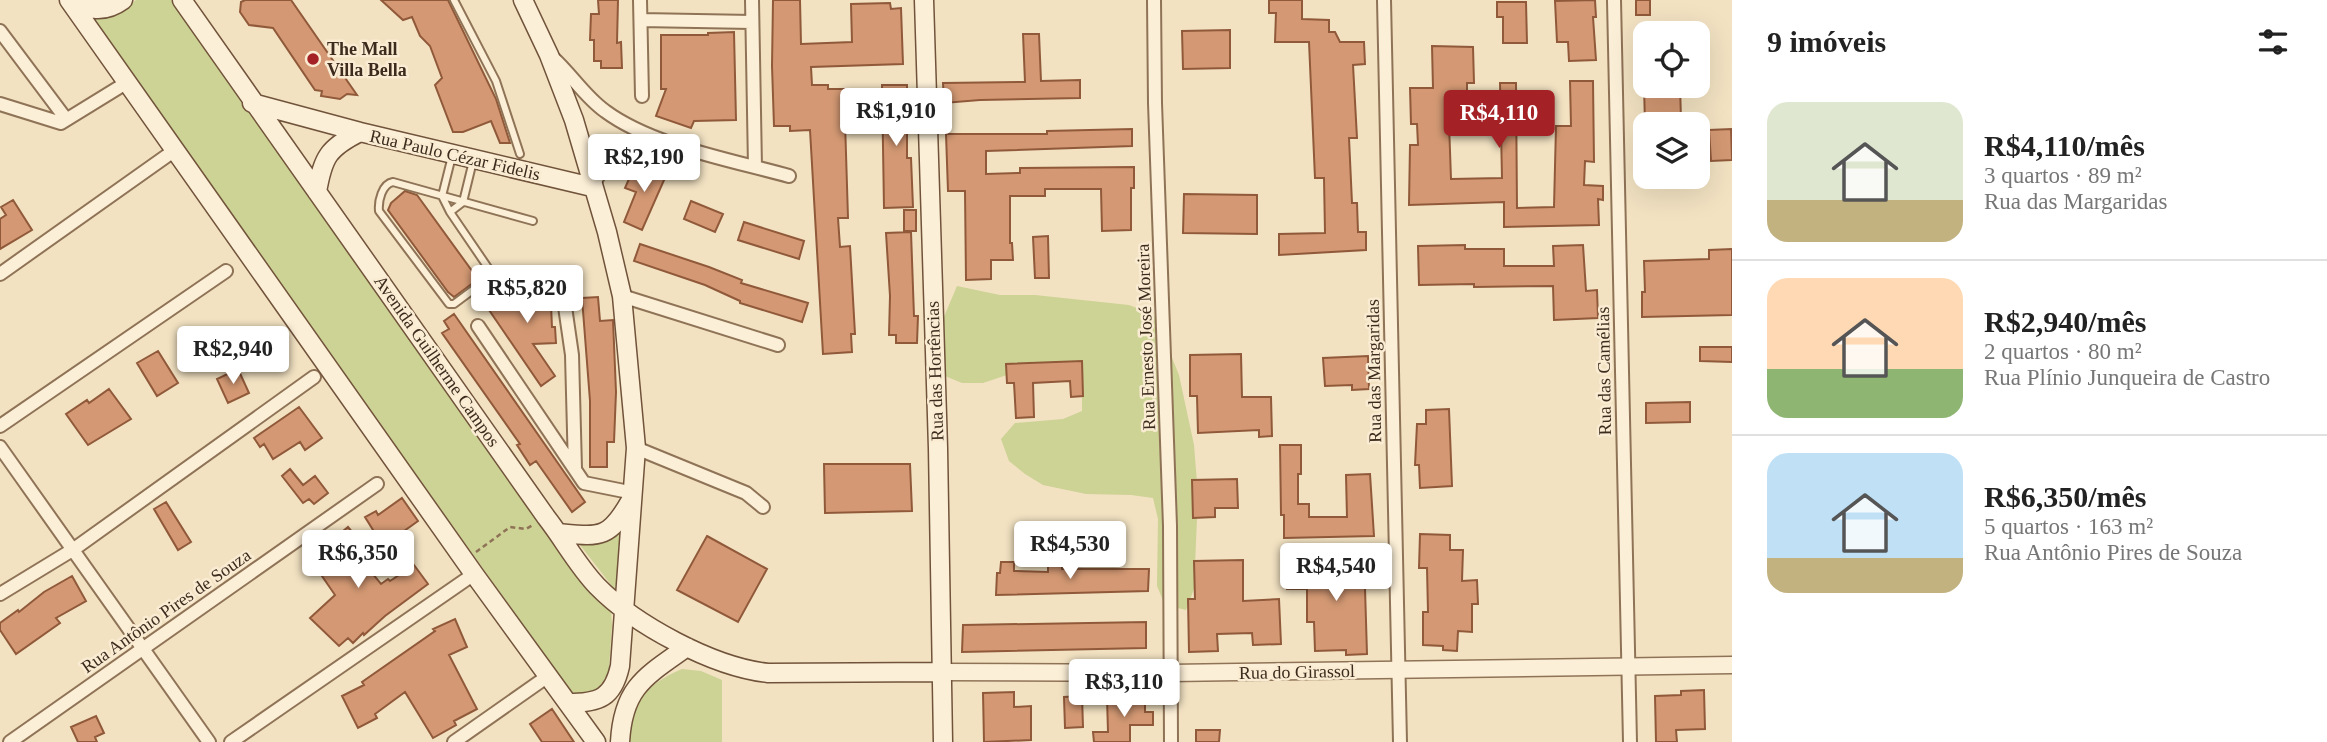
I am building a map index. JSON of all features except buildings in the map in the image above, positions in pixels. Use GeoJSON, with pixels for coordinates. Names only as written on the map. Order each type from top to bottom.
{"type":"FeatureCollection","features":[{"type":"Feature","properties":{"kind":"main road"},"geometry":{"type":"LineString","coordinates":[[69,0],[86,9],[102,9],[123,0]]}},
{"type":"Feature","properties":{"kind":"main road"},"geometry":{"type":"LineString","coordinates":[[69,0],[469,568],[596,742]]}},
{"type":"Feature","properties":{"kind":"main road","name":"Avenida Guilherme Campos"},"geometry":{"type":"LineString","coordinates":[[182,0],[546,517],[598,586],[625,609]]}},
{"type":"Feature","properties":{"kind":"main road"},"geometry":{"type":"LineString","coordinates":[[523,0],[549,55],[573,120],[607,232],[622,296],[636,448],[625,609],[617,680],[602,698],[591,703],[568,703]]}},
{"type":"Feature","properties":{"kind":"main road","name":"Rua das Hortências"},"geometry":{"type":"LineString","coordinates":[[924,0],[938,448],[943,742]]}},
{"type":"Feature","properties":{"kind":"main road","name":"Rua Paulo Cézar Fidelis"},"geometry":{"type":"LineString","coordinates":[[252,103],[360,132],[592,187]]}},
{"type":"Feature","properties":{"kind":"main road"},"geometry":{"type":"LineString","coordinates":[[317,192],[321,168],[327,154],[339,142],[360,132]]}},
{"type":"Feature","properties":{"kind":"main road"},"geometry":{"type":"LineString","coordinates":[[559,533],[584,536],[610,530],[620,519],[634,494]]}},
{"type":"Feature","properties":{"kind":"main road","name":"Rua do Girassol"},"geometry":{"type":"LineString","coordinates":[[625,609],[652,628],[688,647],[740,667],[768,673],[941,672]]}},
{"type":"Feature","properties":{"kind":"main road"},"geometry":{"type":"LineString","coordinates":[[620,742],[624,711],[636,687],[652,671],[688,647]]}},
{"type":"Feature","properties":{"kind":"street"},"geometry":{"type":"LineString","coordinates":[[640,0],[642,96]]}},
{"type":"Feature","properties":{"kind":"street"},"geometry":{"type":"LineString","coordinates":[[752,0],[755,167]]}},
{"type":"Feature","properties":{"kind":"street","name":"Rua Ernesto José Moreira"},"geometry":{"type":"LineString","coordinates":[[1154,0],[1155,103],[1170,526],[1171,742]]}},
{"type":"Feature","properties":{"kind":"street","name":"Rua das Margaridas"},"geometry":{"type":"LineString","coordinates":[[1384,0],[1401,742]]}},
{"type":"Feature","properties":{"kind":"street","name":"Rua das Camélias"},"geometry":{"type":"LineString","coordinates":[[1614,0],[1630,742]]}},
{"type":"Feature","properties":{"kind":"street"},"geometry":{"type":"LineString","coordinates":[[640,20],[752,22]]}},
{"type":"Feature","properties":{"kind":"street"},"geometry":{"type":"LineString","coordinates":[[0,31],[66,119]]}},
{"type":"Feature","properties":{"kind":"street"},"geometry":{"type":"LineString","coordinates":[[549,55],[568,71],[602,109],[648,136],[789,176]]}},
{"type":"Feature","properties":{"kind":"street"},"geometry":{"type":"LineString","coordinates":[[0,104],[61,123],[126,83]]}},
{"type":"Feature","properties":{"kind":"street"},"geometry":{"type":"LineString","coordinates":[[592,187],[601,169],[613,156],[628,145],[648,136]]}},
{"type":"Feature","properties":{"kind":"street"},"geometry":{"type":"LineString","coordinates":[[0,274],[175,149]]}},
{"type":"Feature","properties":{"kind":"street"},"geometry":{"type":"LineString","coordinates":[[0,426],[226,271]]}},
{"type":"Feature","properties":{"kind":"street"},"geometry":{"type":"LineString","coordinates":[[562,286],[572,355],[575,470]]}},
{"type":"Feature","properties":{"kind":"street"},"geometry":{"type":"LineString","coordinates":[[622,296],[778,345]]}},
{"type":"Feature","properties":{"kind":"street"},"geometry":{"type":"LineString","coordinates":[[478,326],[584,483],[634,494]]}},
{"type":"Feature","properties":{"kind":"street"},"geometry":{"type":"LineString","coordinates":[[0,594],[74,549],[314,377]]}},
{"type":"Feature","properties":{"kind":"street"},"geometry":{"type":"LineString","coordinates":[[0,447],[209,742]]}},
{"type":"Feature","properties":{"kind":"street"},"geometry":{"type":"LineString","coordinates":[[636,448],[746,493],[763,507]]}},
{"type":"Feature","properties":{"kind":"street","name":"Rua Antônio Pires de Souza"},"geometry":{"type":"LineString","coordinates":[[10,742],[377,484]]}},
{"type":"Feature","properties":{"kind":"street"},"geometry":{"type":"LineString","coordinates":[[231,742],[469,568]]}},
{"type":"Feature","properties":{"kind":"street","name":"Rua do Girassol"},"geometry":{"type":"LineString","coordinates":[[941,672],[1171,673],[1732,665]]}},
{"type":"Feature","properties":{"kind":"street"},"geometry":{"type":"LineString","coordinates":[[454,742],[548,676]]}},
{"type":"Feature","properties":{"kind":"lane"},"geometry":{"type":"LineString","coordinates":[[454,0],[496,81],[520,154]]}},
{"type":"Feature","properties":{"kind":"lane"},"geometry":{"type":"LineString","coordinates":[[452,154],[442,196],[493,275],[451,305],[382,215],[379,206],[384,187],[393,182],[442,196],[463,202],[533,221]]}},
{"type":"Feature","properties":{"kind":"lane"},"geometry":{"type":"LineString","coordinates":[[450,212],[463,202],[474,159]]}},
{"type":"Feature","properties":{"kind":"path"},"geometry":{"type":"LineString","coordinates":[[469,568],[506,529],[526,529],[546,517]]}},
{"type":"Feature","properties":{"kind":"green space"},"geometry":{"type":"Polygon","coordinates":[[[136,0],[171,0],[611,609],[608,682],[595,697],[581,699],[571,692],[92,20],[117,14],[136,0]]]}},
{"type":"Feature","properties":{"kind":"green space"},"geometry":{"type":"Polygon","coordinates":[[[957,286],[1000,295],[1035,295],[1129,305],[1150,313],[1166,326],[1168,348],[1179,375],[1194,445],[1198,495],[1194,589],[1186,610],[1165,605],[1157,586],[1158,519],[1153,498],[1086,494],[1043,485],[1009,461],[1001,439],[1015,423],[1063,419],[1082,411],[1082,389],[1069,371],[1007,375],[983,383],[962,383],[940,374],[938,331],[957,286]]]}},
{"type":"Feature","properties":{"kind":"green space"},"geometry":{"type":"Polygon","coordinates":[[[623,532],[615,590],[580,545],[623,532]]]}},
{"type":"Feature","properties":{"kind":"green space"},"geometry":{"type":"Polygon","coordinates":[[[682,669],[701,671],[722,680],[722,742],[626,742],[633,716],[642,697],[657,682],[682,669]]]}},
{"type":"Feature","properties":{"kind":"place","name":"The Mall Villa Bella"},"geometry":{"type":"Point","coordinates":[313,59]}}]}
